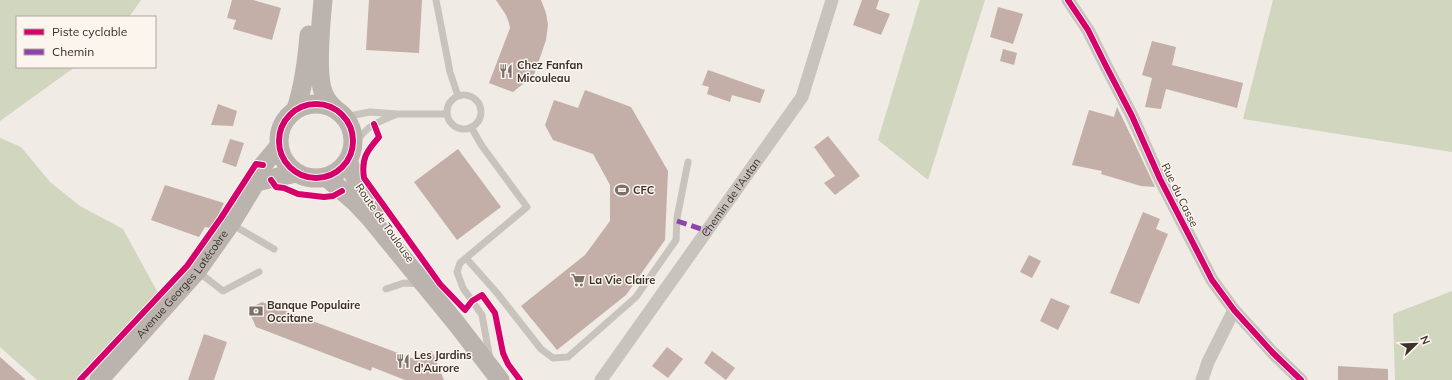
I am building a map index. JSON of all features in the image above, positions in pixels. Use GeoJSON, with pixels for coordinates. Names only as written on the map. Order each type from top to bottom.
{"type":"FeatureCollection","features":[{"type":"Feature","properties":{"kind":"main road"},"geometry":{"type":"LineString","coordinates":[[296,109],[305,76],[312,0]]}},
{"type":"Feature","properties":{"kind":"main road"},"geometry":{"type":"LineString","coordinates":[[323,0],[319,57],[321,83],[324,96],[350,125],[353,135],[350,153],[342,168],[326,177],[306,177],[296,173],[284,161],[279,146],[279,135],[282,125],[288,116],[296,109],[315,103],[325,105],[339,113]]}},
{"type":"Feature","properties":{"kind":"main road","name":"Avenue Georges Latécoère"},"geometry":{"type":"LineString","coordinates":[[98,380],[197,271],[231,223],[256,182],[263,164],[279,146]]}},
{"type":"Feature","properties":{"kind":"main road","name":"Route de Toulouse"},"geometry":{"type":"LineString","coordinates":[[350,153],[355,182],[408,255],[426,285]]}},
{"type":"Feature","properties":{"kind":"main road"},"geometry":{"type":"LineString","coordinates":[[256,182],[296,173]]}},
{"type":"Feature","properties":{"kind":"main road","name":"Route de Toulouse"},"geometry":{"type":"LineString","coordinates":[[326,177],[370,218],[426,285],[496,374]]}},
{"type":"Feature","properties":{"kind":"street","name":"Chemin de l'Autan"},"geometry":{"type":"LineString","coordinates":[[601,380],[802,97],[832,0]]}},
{"type":"Feature","properties":{"kind":"street","name":"Rue du Casse"},"geometry":{"type":"LineString","coordinates":[[1068,0],[1088,30],[1132,116],[1160,180],[1208,274],[1234,310],[1273,353],[1301,380]]}},
{"type":"Feature","properties":{"kind":"street"},"geometry":{"type":"LineString","coordinates":[[1202,380],[1208,362],[1234,310]]}},
{"type":"Feature","properties":{"kind":"lane"},"geometry":{"type":"LineString","coordinates":[[436,0],[450,72],[458,96]]}},
{"type":"Feature","properties":{"kind":"lane"},"geometry":{"type":"LineString","coordinates":[[458,96],[471,96],[479,105],[481,112],[480,118],[471,127],[461,129],[456,127],[449,119],[447,110],[451,101],[458,96]]}},
{"type":"Feature","properties":{"kind":"lane"},"geometry":{"type":"LineString","coordinates":[[339,113],[370,112],[396,114],[447,114]]}},
{"type":"Feature","properties":{"kind":"lane"},"geometry":{"type":"LineString","coordinates":[[350,153],[363,132],[374,124],[396,114]]}},
{"type":"Feature","properties":{"kind":"lane"},"geometry":{"type":"LineString","coordinates":[[471,127],[482,146],[527,207],[460,263],[457,272],[463,288],[482,314],[496,374]]}},
{"type":"Feature","properties":{"kind":"lane"},"geometry":{"type":"LineString","coordinates":[[466,258],[497,293],[541,348],[552,358],[568,357],[636,297],[676,240],[677,218],[688,162]]}},
{"type":"Feature","properties":{"kind":"lane"},"geometry":{"type":"LineString","coordinates":[[231,223],[274,249]]}},
{"type":"Feature","properties":{"kind":"lane"},"geometry":{"type":"LineString","coordinates":[[197,271],[222,291],[259,272]]}},
{"type":"Feature","properties":{"kind":"lane"},"geometry":{"type":"LineString","coordinates":[[386,289],[404,283],[426,285]]}},
{"type":"Feature","properties":{"kind":"green space"},"geometry":{"type":"Polygon","coordinates":[[[0,0],[141,0],[130,16],[16,16],[16,68],[74,68],[0,121],[0,0]]]}},
{"type":"Feature","properties":{"kind":"green space"},"geometry":{"type":"Polygon","coordinates":[[[920,0],[985,0],[928,180],[878,140],[920,0]]]}},
{"type":"Feature","properties":{"kind":"green space"},"geometry":{"type":"Polygon","coordinates":[[[1273,0],[1452,0],[1452,152],[1243,119],[1273,0]]]}},
{"type":"Feature","properties":{"kind":"green space"},"geometry":{"type":"Polygon","coordinates":[[[0,138],[21,147],[50,182],[80,206],[123,229],[163,302],[88,380],[37,380],[0,347],[0,138]]]}},
{"type":"Feature","properties":{"kind":"green space"},"geometry":{"type":"Polygon","coordinates":[[[1452,291],[1452,380],[1395,380],[1393,314],[1452,291]]]}},
{"type":"Feature","properties":{"kind":"building"},"geometry":{"type":"Polygon","coordinates":[[[232,0],[253,0],[281,8],[272,40],[233,29],[236,20],[227,18],[232,0]]]}},
{"type":"Feature","properties":{"kind":"building"},"geometry":{"type":"Polygon","coordinates":[[[369,0],[422,0],[419,53],[366,50],[369,0]]]}},
{"type":"Feature","properties":{"kind":"building"},"geometry":{"type":"Polygon","coordinates":[[[496,0],[541,0],[546,13],[548,25],[546,40],[534,75],[513,92],[489,83],[510,28],[506,15],[496,0]]]}},
{"type":"Feature","properties":{"kind":"building"},"geometry":{"type":"Polygon","coordinates":[[[862,0],[879,0],[876,9],[890,14],[881,35],[853,25],[862,0]]]}},
{"type":"Feature","properties":{"kind":"building"},"geometry":{"type":"Polygon","coordinates":[[[998,7],[1023,14],[1013,44],[990,37],[998,7]]]}},
{"type":"Feature","properties":{"kind":"building"},"geometry":{"type":"Polygon","coordinates":[[[1152,41],[1176,47],[1172,65],[1243,83],[1237,108],[1166,89],[1161,109],[1145,107],[1152,78],[1142,75],[1152,41]]]}},
{"type":"Feature","properties":{"kind":"building"},"geometry":{"type":"Polygon","coordinates":[[[1003,49],[1017,53],[1014,65],[1000,61],[1003,49]]]}},
{"type":"Feature","properties":{"kind":"building"},"geometry":{"type":"Polygon","coordinates":[[[708,70],[765,90],[760,103],[732,95],[730,102],[707,94],[709,87],[702,85],[708,70]]]}},
{"type":"Feature","properties":{"kind":"building"},"geometry":{"type":"Polygon","coordinates":[[[585,90],[631,107],[668,171],[665,240],[626,295],[557,350],[521,306],[585,255],[610,221],[610,185],[593,154],[553,140],[545,125],[554,100],[578,108],[585,90]]]}},
{"type":"Feature","properties":{"kind":"building"},"geometry":{"type":"Polygon","coordinates":[[[218,104],[237,111],[233,126],[211,125],[218,104]]]}},
{"type":"Feature","properties":{"kind":"building"},"geometry":{"type":"Polygon","coordinates":[[[1117,107],[1155,187],[1141,186],[1101,174],[1102,171],[1072,165],[1089,110],[1114,117],[1117,107]]]}},
{"type":"Feature","properties":{"kind":"building"},"geometry":{"type":"Polygon","coordinates":[[[828,136],[860,176],[835,195],[824,183],[835,176],[814,147],[828,136]]]}},
{"type":"Feature","properties":{"kind":"building"},"geometry":{"type":"Polygon","coordinates":[[[230,139],[244,143],[236,167],[222,162],[230,139]]]}},
{"type":"Feature","properties":{"kind":"building"},"geometry":{"type":"Polygon","coordinates":[[[458,149],[501,207],[457,240],[414,182],[458,149]]]}},
{"type":"Feature","properties":{"kind":"building"},"geometry":{"type":"Polygon","coordinates":[[[165,185],[224,203],[215,222],[210,228],[205,227],[199,237],[151,220],[165,185]]]}},
{"type":"Feature","properties":{"kind":"building"},"geometry":{"type":"Polygon","coordinates":[[[1143,212],[1160,219],[1156,229],[1168,234],[1139,304],[1110,293],[1143,212]]]}},
{"type":"Feature","properties":{"kind":"building"},"geometry":{"type":"Polygon","coordinates":[[[1029,255],[1041,261],[1032,278],[1020,272],[1029,255]]]}},
{"type":"Feature","properties":{"kind":"building"},"geometry":{"type":"Polygon","coordinates":[[[1051,298],[1070,306],[1058,330],[1040,321],[1051,298]]]}},
{"type":"Feature","properties":{"kind":"building"},"geometry":{"type":"Polygon","coordinates":[[[262,302],[414,359],[432,351],[444,380],[405,380],[372,367],[371,371],[256,327],[248,309],[262,302]]]}},
{"type":"Feature","properties":{"kind":"building"},"geometry":{"type":"Polygon","coordinates":[[[204,334],[227,342],[214,380],[188,380],[204,334]]]}},
{"type":"Feature","properties":{"kind":"building"},"geometry":{"type":"Polygon","coordinates":[[[667,347],[683,359],[668,378],[652,366],[667,347]]]}},
{"type":"Feature","properties":{"kind":"building"},"geometry":{"type":"Polygon","coordinates":[[[712,351],[735,368],[726,380],[704,363],[712,351]]]}},
{"type":"Feature","properties":{"kind":"building"},"geometry":{"type":"Polygon","coordinates":[[[0,357],[26,380],[0,380],[0,357]]]}},
{"type":"Feature","properties":{"kind":"building"},"geometry":{"type":"Polygon","coordinates":[[[1338,366],[1388,369],[1388,380],[1338,380],[1338,366]]]}},
{"type":"Feature","properties":{"kind":"marked path"},"geometry":{"type":"LineString","coordinates":[[677,221],[707,231]]}},
{"type":"Feature","properties":{"kind":"cycle path"},"geometry":{"type":"LineString","coordinates":[[1068,0],[1088,30],[1132,116],[1160,179],[1212,280],[1234,310],[1273,353],[1301,380]]}},
{"type":"Feature","properties":{"kind":"cycle path"},"geometry":{"type":"LineString","coordinates":[[316,104],[337,110],[347,120],[353,141],[347,162],[337,172],[316,178],[295,172],[285,162],[279,141],[285,120],[295,110],[316,104]]}},
{"type":"Feature","properties":{"kind":"cycle path"},"geometry":{"type":"LineString","coordinates":[[374,124],[379,137],[371,146],[364,160],[364,178],[440,284],[465,310],[472,301],[482,295],[495,313],[503,353],[508,364],[520,380]]}},
{"type":"Feature","properties":{"kind":"cycle path"},"geometry":{"type":"LineString","coordinates":[[80,380],[187,266],[221,218],[256,164],[263,165]]}},
{"type":"Feature","properties":{"kind":"cycle path"},"geometry":{"type":"LineString","coordinates":[[271,180],[276,187],[284,188],[298,194],[324,197],[333,196],[342,191]]}},
{"type":"Feature","properties":{"kind":"place","name":"Chez Fanfan Micouleau"},"geometry":{"type":"Point","coordinates":[506,71]}},
{"type":"Feature","properties":{"kind":"place","name":"CFC"},"geometry":{"type":"Point","coordinates":[622,190]}},
{"type":"Feature","properties":{"kind":"place","name":"La Vie Claire"},"geometry":{"type":"Point","coordinates":[578,280]}},
{"type":"Feature","properties":{"kind":"place","name":"Banque Populaire Occitane"},"geometry":{"type":"Point","coordinates":[256,311]}},
{"type":"Feature","properties":{"kind":"place","name":"Les Jardins d'Aurore"},"geometry":{"type":"Point","coordinates":[403,361]}}]}
